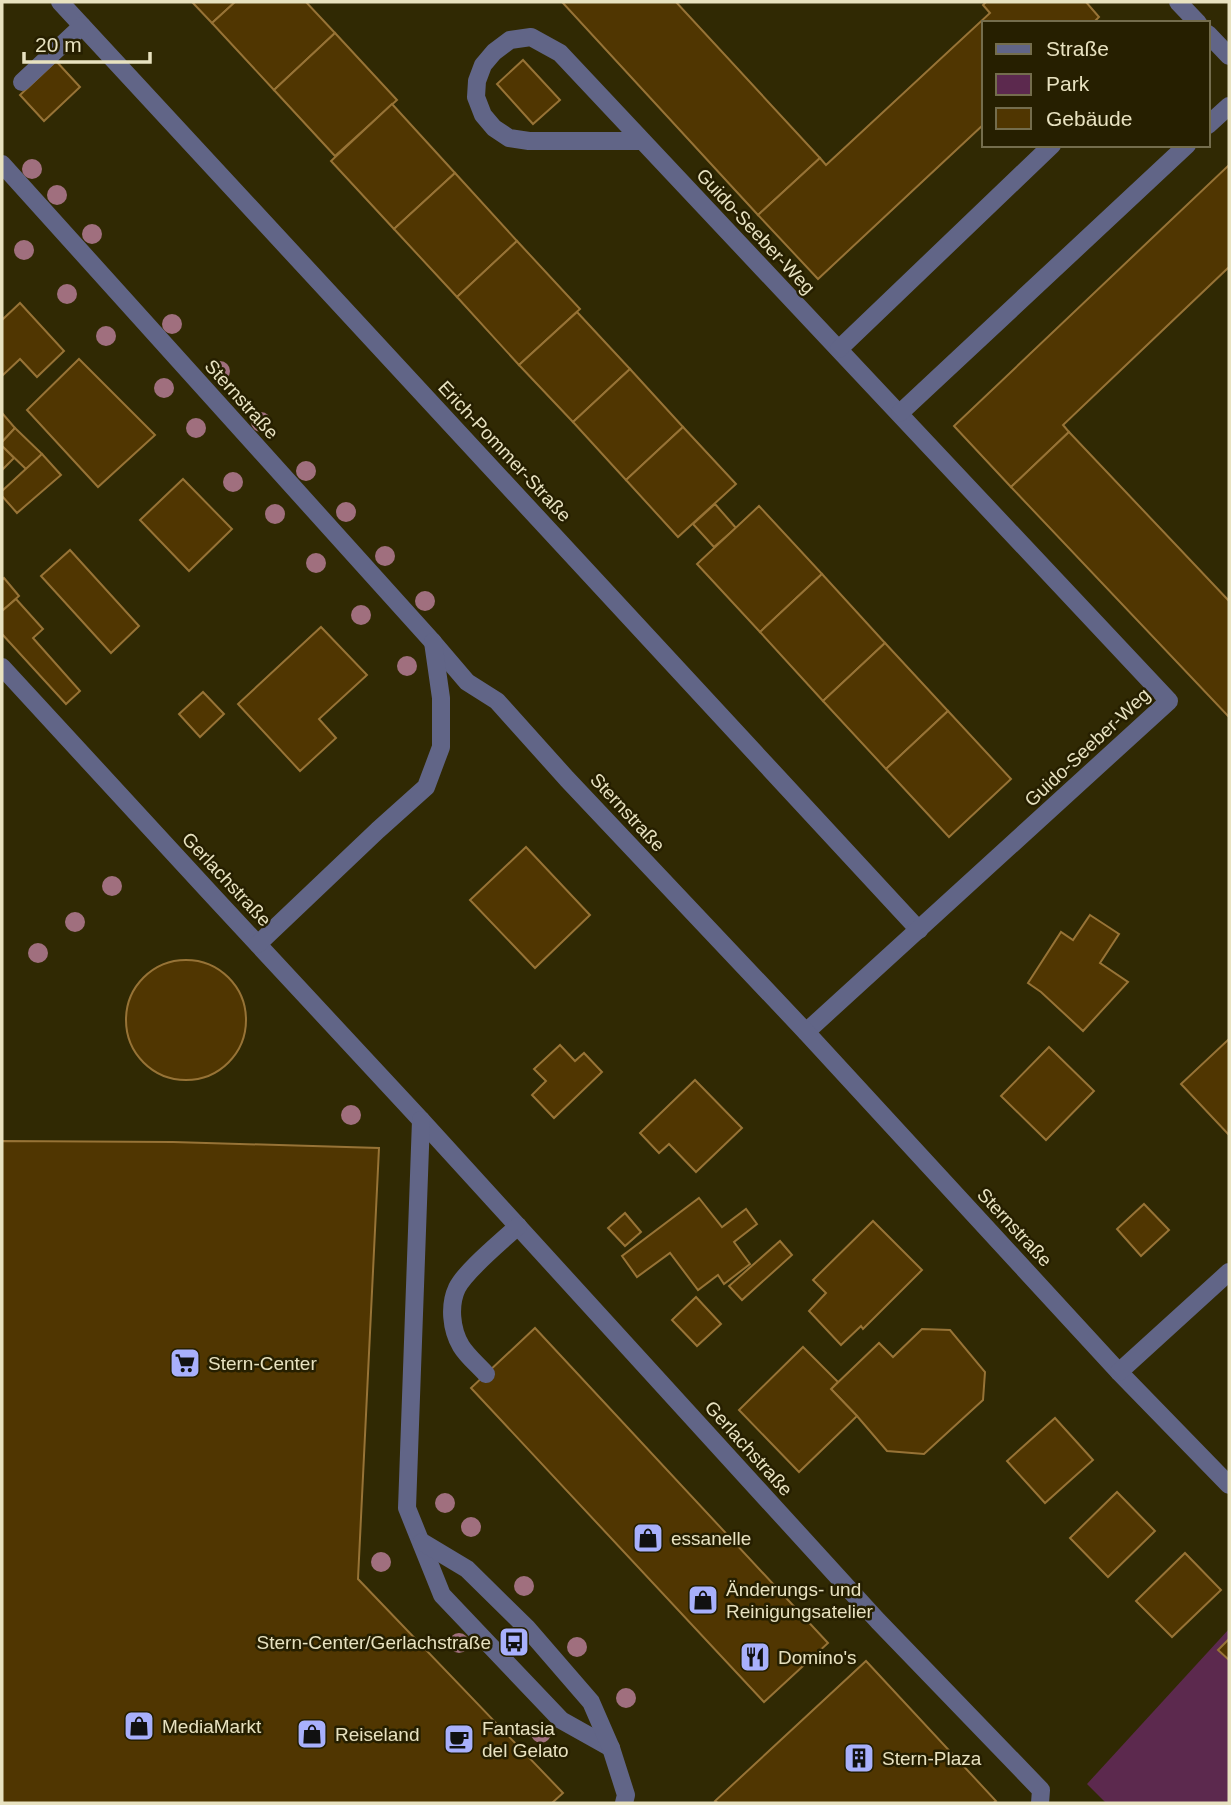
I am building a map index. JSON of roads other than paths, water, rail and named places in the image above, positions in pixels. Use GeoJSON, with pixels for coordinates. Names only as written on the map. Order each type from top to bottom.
{"type":"FeatureCollection","features":[{"type":"Feature","properties":{"kind":"street","name":"Erich-Pommer-Straße"},"geometry":{"type":"LineString","coordinates":[[60,2],[919,930]]}},
{"type":"Feature","properties":{"kind":"street"},"geometry":{"type":"LineString","coordinates":[[22,82],[82,26]]}},
{"type":"Feature","properties":{"kind":"street"},"geometry":{"type":"LineString","coordinates":[[1210,36],[1229,56]]}},
{"type":"Feature","properties":{"kind":"street","name":"Guido-Seeber-Weg"},"geometry":{"type":"LineString","coordinates":[[643,141],[529,141],[509,138],[483,115],[476,97],[477,81],[483,65],[510,40],[531,37],[560,53],[900,413],[1169,701],[806,1032]]}},
{"type":"Feature","properties":{"kind":"street"},"geometry":{"type":"LineString","coordinates":[[1210,123],[1229,106]]}},
{"type":"Feature","properties":{"kind":"street"},"geometry":{"type":"LineString","coordinates":[[839,349],[1050,147]]}},
{"type":"Feature","properties":{"kind":"street"},"geometry":{"type":"LineString","coordinates":[[900,413],[1185,147]]}},
{"type":"Feature","properties":{"kind":"street","name":"Sternstraße"},"geometry":{"type":"LineString","coordinates":[[2,164],[467,682],[498,701],[567,779],[806,1032],[1119,1372],[1229,1485]]}},
{"type":"Feature","properties":{"kind":"street"},"geometry":{"type":"LineString","coordinates":[[258,944],[426,787],[441,747],[441,698],[432,641]]}},
{"type":"Feature","properties":{"kind":"street","name":"Gerlachstraße"},"geometry":{"type":"LineString","coordinates":[[2,667],[421,1120],[878,1621],[1041,1790],[1040,1803]]}},
{"type":"Feature","properties":{"kind":"street"},"geometry":{"type":"LineString","coordinates":[[421,1120],[407,1508],[442,1595],[561,1720],[611,1748]]}},
{"type":"Feature","properties":{"kind":"street"},"geometry":{"type":"LineString","coordinates":[[486,1374],[461,1346],[453,1325],[452,1301],[466,1275],[518,1226]]}},
{"type":"Feature","properties":{"kind":"street"},"geometry":{"type":"LineString","coordinates":[[1119,1372],[1229,1272]]}},
{"type":"Feature","properties":{"kind":"street"},"geometry":{"type":"LineString","coordinates":[[422,1542],[467,1569],[527,1628],[591,1702],[611,1748],[626,1796],[624,1803]]}},
{"type":"Feature","properties":{"kind":"place","name":"Stern-Center"},"geometry":{"type":"Point","coordinates":[185,1363]}},
{"type":"Feature","properties":{"kind":"place","name":"essanelle"},"geometry":{"type":"Point","coordinates":[648,1538]}},
{"type":"Feature","properties":{"kind":"place","name":"Änderungs- und Reinigungsatelier"},"geometry":{"type":"Point","coordinates":[703,1600]}},
{"type":"Feature","properties":{"kind":"place","name":"Stern-Center/Gerlachstraße"},"geometry":{"type":"Point","coordinates":[514,1642]}},
{"type":"Feature","properties":{"kind":"place","name":"Domino's"},"geometry":{"type":"Point","coordinates":[755,1657]}},
{"type":"Feature","properties":{"kind":"place","name":"MediaMarkt"},"geometry":{"type":"Point","coordinates":[139,1726]}},
{"type":"Feature","properties":{"kind":"place","name":"Reiseland"},"geometry":{"type":"Point","coordinates":[312,1734]}},
{"type":"Feature","properties":{"kind":"place","name":"Fantasia del Gelato"},"geometry":{"type":"Point","coordinates":[459,1739]}},
{"type":"Feature","properties":{"kind":"place","name":"Stern-Plaza"},"geometry":{"type":"Point","coordinates":[859,1758]}}]}
